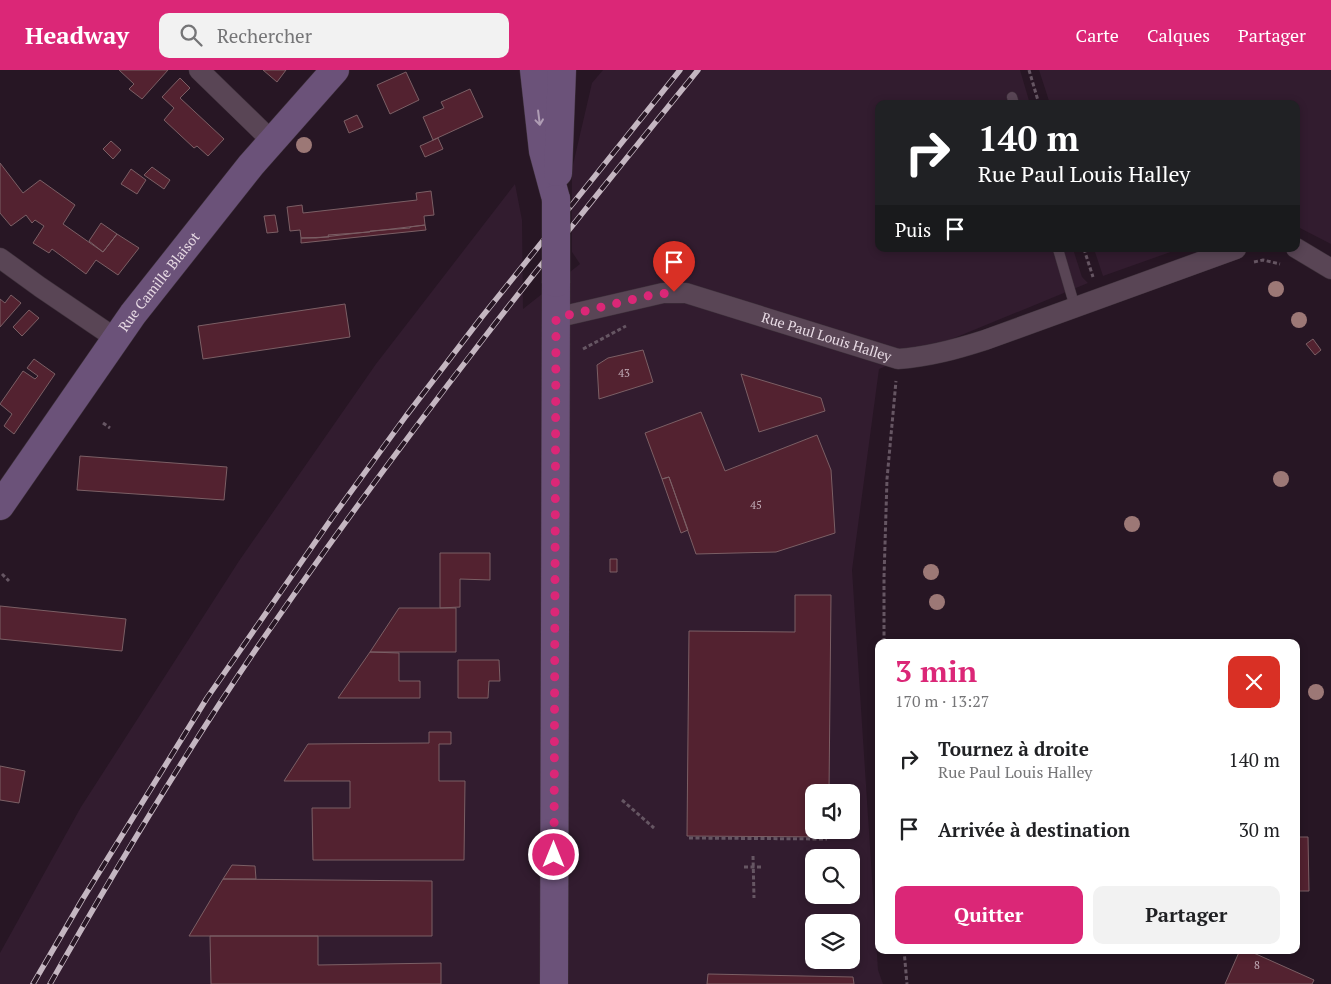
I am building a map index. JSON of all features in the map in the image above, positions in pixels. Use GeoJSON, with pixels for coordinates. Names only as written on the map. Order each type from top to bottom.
{"type":"FeatureCollection","features":[{"type":"Feature","properties":{"kind":"main road","name":"Rue Camille Blaisot"},"geometry":{"type":"LineString","coordinates":[[0,506],[116,338],[272,141],[335,70]]}},
{"type":"Feature","properties":{"kind":"main road"},"geometry":{"type":"LineString","coordinates":[[534,70],[543,151],[556,199]]}},
{"type":"Feature","properties":{"kind":"main road"},"geometry":{"type":"LineString","coordinates":[[554,984],[556,199],[562,70]]}},
{"type":"Feature","properties":{"kind":"street"},"geometry":{"type":"LineString","coordinates":[[199,70],[272,141]]}},
{"type":"Feature","properties":{"kind":"street"},"geometry":{"type":"LineString","coordinates":[[1300,250],[1331,269]]}},
{"type":"Feature","properties":{"kind":"street","name":"Rue Paul Louis Halley"},"geometry":{"type":"LineString","coordinates":[[556,318],[663,293],[686,292],[898,359],[955,350],[1228,252]]}},
{"type":"Feature","properties":{"kind":"street"},"geometry":{"type":"LineString","coordinates":[[0,258],[116,338]]}},
{"type":"Feature","properties":{"kind":"lane"},"geometry":{"type":"LineString","coordinates":[[1059,252],[1075,307]]}},
{"type":"Feature","properties":{"kind":"path"},"geometry":{"type":"LineString","coordinates":[[1028,70],[1038,100]]}},
{"type":"Feature","properties":{"kind":"path"},"geometry":{"type":"LineString","coordinates":[[579,350],[631,323]]}},
{"type":"Feature","properties":{"kind":"path"},"geometry":{"type":"LineString","coordinates":[[884,639],[887,479],[896,378]]}},
{"type":"Feature","properties":{"kind":"path"},"geometry":{"type":"LineString","coordinates":[[103,423],[110,428]]}},
{"type":"Feature","properties":{"kind":"path"},"geometry":{"type":"LineString","coordinates":[[2,574],[9,581]]}},
{"type":"Feature","properties":{"kind":"path"},"geometry":{"type":"LineString","coordinates":[[622,800],[654,828]]}},
{"type":"Feature","properties":{"kind":"path"},"geometry":{"type":"LineString","coordinates":[[689,838],[805,839]]}},
{"type":"Feature","properties":{"kind":"path"},"geometry":{"type":"LineString","coordinates":[[753,856],[754,898]]}},
{"type":"Feature","properties":{"kind":"path"},"geometry":{"type":"LineString","coordinates":[[744,867],[763,867]]}},
{"type":"Feature","properties":{"kind":"path"},"geometry":{"type":"LineString","coordinates":[[904,954],[907,984]]}},
{"type":"Feature","properties":{"kind":"shaded area"},"geometry":{"type":"Polygon","coordinates":[[[603,70],[1020,70],[1029,100],[875,100],[875,252],[1074,252],[1082,277],[1088,283],[879,369],[852,570],[875,924],[875,954],[877,954],[878,970],[883,984],[0,984],[0,953],[81,807],[239,561],[376,364],[515,184],[522,220],[523,309],[580,264],[572,252],[572,169],[592,83],[603,70]]]}},
{"type":"Feature","properties":{"kind":"shaded area"},"geometry":{"type":"Polygon","coordinates":[[[1039,70],[1331,70],[1331,244],[1300,228],[1300,100],[1049,100],[1039,70]]]}},
{"type":"Feature","properties":{"kind":"shaded area"},"geometry":{"type":"Polygon","coordinates":[[[1095,252],[1171,252],[1103,276],[1095,252]]]}},
{"type":"Feature","properties":{"kind":"building"},"geometry":{"type":"Polygon","coordinates":[[[119,70],[168,70],[142,99],[129,89],[134,84],[119,70]]]}},
{"type":"Feature","properties":{"kind":"building"},"geometry":{"type":"Polygon","coordinates":[[[263,70],[286,70],[277,82],[263,70]]]}},
{"type":"Feature","properties":{"kind":"building"},"geometry":{"type":"Polygon","coordinates":[[[406,72],[419,100],[390,114],[377,85],[406,72]]]}},
{"type":"Feature","properties":{"kind":"building"},"geometry":{"type":"Polygon","coordinates":[[[180,78],[190,88],[180,98],[224,139],[208,156],[197,146],[194,148],[164,120],[174,108],[162,97],[180,78]]]}},
{"type":"Feature","properties":{"kind":"building"},"geometry":{"type":"Polygon","coordinates":[[[470,89],[483,117],[433,140],[423,117],[444,108],[441,102],[470,89]]]}},
{"type":"Feature","properties":{"kind":"building"},"geometry":{"type":"Polygon","coordinates":[[[357,115],[363,127],[349,133],[344,121],[357,115]]]}},
{"type":"Feature","properties":{"kind":"building"},"geometry":{"type":"Polygon","coordinates":[[[438,138],[443,149],[425,157],[420,146],[438,138]]]}},
{"type":"Feature","properties":{"kind":"building"},"geometry":{"type":"Polygon","coordinates":[[[111,141],[121,150],[113,159],[103,149],[111,141]]]}},
{"type":"Feature","properties":{"kind":"building"},"geometry":{"type":"Polygon","coordinates":[[[0,163],[23,193],[40,180],[75,205],[63,224],[103,252],[117,234],[139,248],[118,275],[96,260],[86,274],[52,249],[49,253],[33,243],[44,226],[35,220],[32,223],[26,215],[11,226],[0,213],[0,163]]]}},
{"type":"Feature","properties":{"kind":"building"},"geometry":{"type":"Polygon","coordinates":[[[152,167],[170,180],[164,189],[144,175],[152,167]]]}},
{"type":"Feature","properties":{"kind":"building"},"geometry":{"type":"Polygon","coordinates":[[[131,169],[146,180],[137,194],[121,184],[131,169]]]}},
{"type":"Feature","properties":{"kind":"building"},"geometry":{"type":"Polygon","coordinates":[[[431,191],[434,215],[424,216],[425,225],[316,238],[301,238],[300,230],[290,231],[287,207],[302,205],[303,213],[417,200],[416,193],[431,191]]]}},
{"type":"Feature","properties":{"kind":"building"},"geometry":{"type":"Polygon","coordinates":[[[275,215],[278,232],[267,233],[264,216],[275,215]]]}},
{"type":"Feature","properties":{"kind":"building"},"geometry":{"type":"Polygon","coordinates":[[[101,223],[117,234],[103,252],[89,241],[101,223]]]}},
{"type":"Feature","properties":{"kind":"building"},"geometry":{"type":"Polygon","coordinates":[[[425,225],[426,230],[301,243],[301,238],[329,237],[328,235],[425,225]]]}},
{"type":"Feature","properties":{"kind":"building"},"geometry":{"type":"Polygon","coordinates":[[[11,295],[21,303],[0,327],[0,299],[5,303],[11,295]]]}},
{"type":"Feature","properties":{"kind":"building"},"geometry":{"type":"Polygon","coordinates":[[[345,304],[350,337],[203,359],[198,326],[345,304]]]}},
{"type":"Feature","properties":{"kind":"building"},"geometry":{"type":"Polygon","coordinates":[[[29,310],[39,318],[22,336],[13,327],[29,310]]]}},
{"type":"Feature","properties":{"kind":"building"},"geometry":{"type":"Polygon","coordinates":[[[1313,339],[1321,350],[1315,355],[1306,344],[1313,339]]]}},
{"type":"Feature","properties":{"kind":"building"},"geometry":{"type":"Polygon","coordinates":[[[643,350],[653,382],[599,399],[597,365],[608,358],[643,350]]]}},
{"type":"Feature","properties":{"kind":"building"},"geometry":{"type":"Polygon","coordinates":[[[34,359],[55,374],[14,434],[4,426],[12,414],[0,404],[23,371],[35,379],[38,376],[27,368],[34,359]]]}},
{"type":"Feature","properties":{"kind":"building"},"geometry":{"type":"Polygon","coordinates":[[[741,374],[821,398],[825,411],[759,432],[741,374]]]}},
{"type":"Feature","properties":{"kind":"building"},"geometry":{"type":"Polygon","coordinates":[[[701,412],[725,471],[817,435],[831,470],[835,533],[776,552],[696,554],[669,477],[662,479],[645,433],[701,412]]]}},
{"type":"Feature","properties":{"kind":"building"},"geometry":{"type":"Polygon","coordinates":[[[80,456],[227,467],[224,500],[77,490],[80,456]]]}},
{"type":"Feature","properties":{"kind":"building"},"geometry":{"type":"Polygon","coordinates":[[[669,477],[688,530],[681,533],[662,479],[669,477]]]}},
{"type":"Feature","properties":{"kind":"building"},"geometry":{"type":"Polygon","coordinates":[[[440,553],[490,553],[490,580],[460,579],[460,607],[440,608],[440,553]]]}},
{"type":"Feature","properties":{"kind":"building"},"geometry":{"type":"Polygon","coordinates":[[[610,559],[617,559],[617,572],[610,572],[610,559]]]}},
{"type":"Feature","properties":{"kind":"building"},"geometry":{"type":"Polygon","coordinates":[[[795,595],[831,595],[829,784],[805,784],[805,837],[687,836],[689,631],[795,632],[795,595]]]}},
{"type":"Feature","properties":{"kind":"building"},"geometry":{"type":"Polygon","coordinates":[[[0,606],[126,619],[122,651],[0,639],[0,606]]]}},
{"type":"Feature","properties":{"kind":"building"},"geometry":{"type":"Polygon","coordinates":[[[399,608],[456,608],[456,652],[370,652],[399,608]]]}},
{"type":"Feature","properties":{"kind":"building"},"geometry":{"type":"Polygon","coordinates":[[[370,652],[399,653],[399,681],[420,681],[420,698],[338,698],[370,652]]]}},
{"type":"Feature","properties":{"kind":"building"},"geometry":{"type":"Polygon","coordinates":[[[458,660],[499,660],[500,681],[489,681],[488,698],[458,698],[458,660]]]}},
{"type":"Feature","properties":{"kind":"building"},"geometry":{"type":"Polygon","coordinates":[[[429,732],[451,732],[451,744],[439,744],[439,781],[465,781],[464,860],[313,860],[312,808],[350,808],[350,781],[284,781],[308,744],[429,743],[429,732]]]}},
{"type":"Feature","properties":{"kind":"building"},"geometry":{"type":"Polygon","coordinates":[[[0,766],[25,771],[19,803],[0,800],[0,766]]]}},
{"type":"Feature","properties":{"kind":"building"},"geometry":{"type":"Polygon","coordinates":[[[1300,837],[1308,837],[1309,891],[1300,891],[1300,837]]]}},
{"type":"Feature","properties":{"kind":"building"},"geometry":{"type":"Polygon","coordinates":[[[232,865],[255,866],[256,879],[223,879],[232,865]]]}},
{"type":"Feature","properties":{"kind":"building"},"geometry":{"type":"Polygon","coordinates":[[[223,879],[432,881],[432,936],[189,936],[223,879]]]}},
{"type":"Feature","properties":{"kind":"building"},"geometry":{"type":"Polygon","coordinates":[[[210,936],[318,936],[318,965],[441,963],[441,984],[211,984],[210,936]]]}},
{"type":"Feature","properties":{"kind":"building"},"geometry":{"type":"Polygon","coordinates":[[[1238,954],[1256,954],[1314,980],[1312,984],[1225,984],[1238,954]]]}},
{"type":"Feature","properties":{"kind":"building"},"geometry":{"type":"Polygon","coordinates":[[[708,974],[853,977],[854,984],[707,984],[708,974]]]}},
{"type":"Feature","properties":{"kind":"railway"},"geometry":{"type":"LineString","coordinates":[[33,984],[82,900],[207,698],[334,515],[406,416],[481,318],[680,70]]}},
{"type":"Feature","properties":{"kind":"railway"},"geometry":{"type":"LineString","coordinates":[[50,984],[104,890],[189,751],[248,661],[329,546],[379,476],[483,339],[698,70]]}},
{"type":"Feature","properties":{"kind":"route"},"geometry":{"type":"LineString","coordinates":[[554,855],[556,318],[647,296],[674,292]]}}]}
